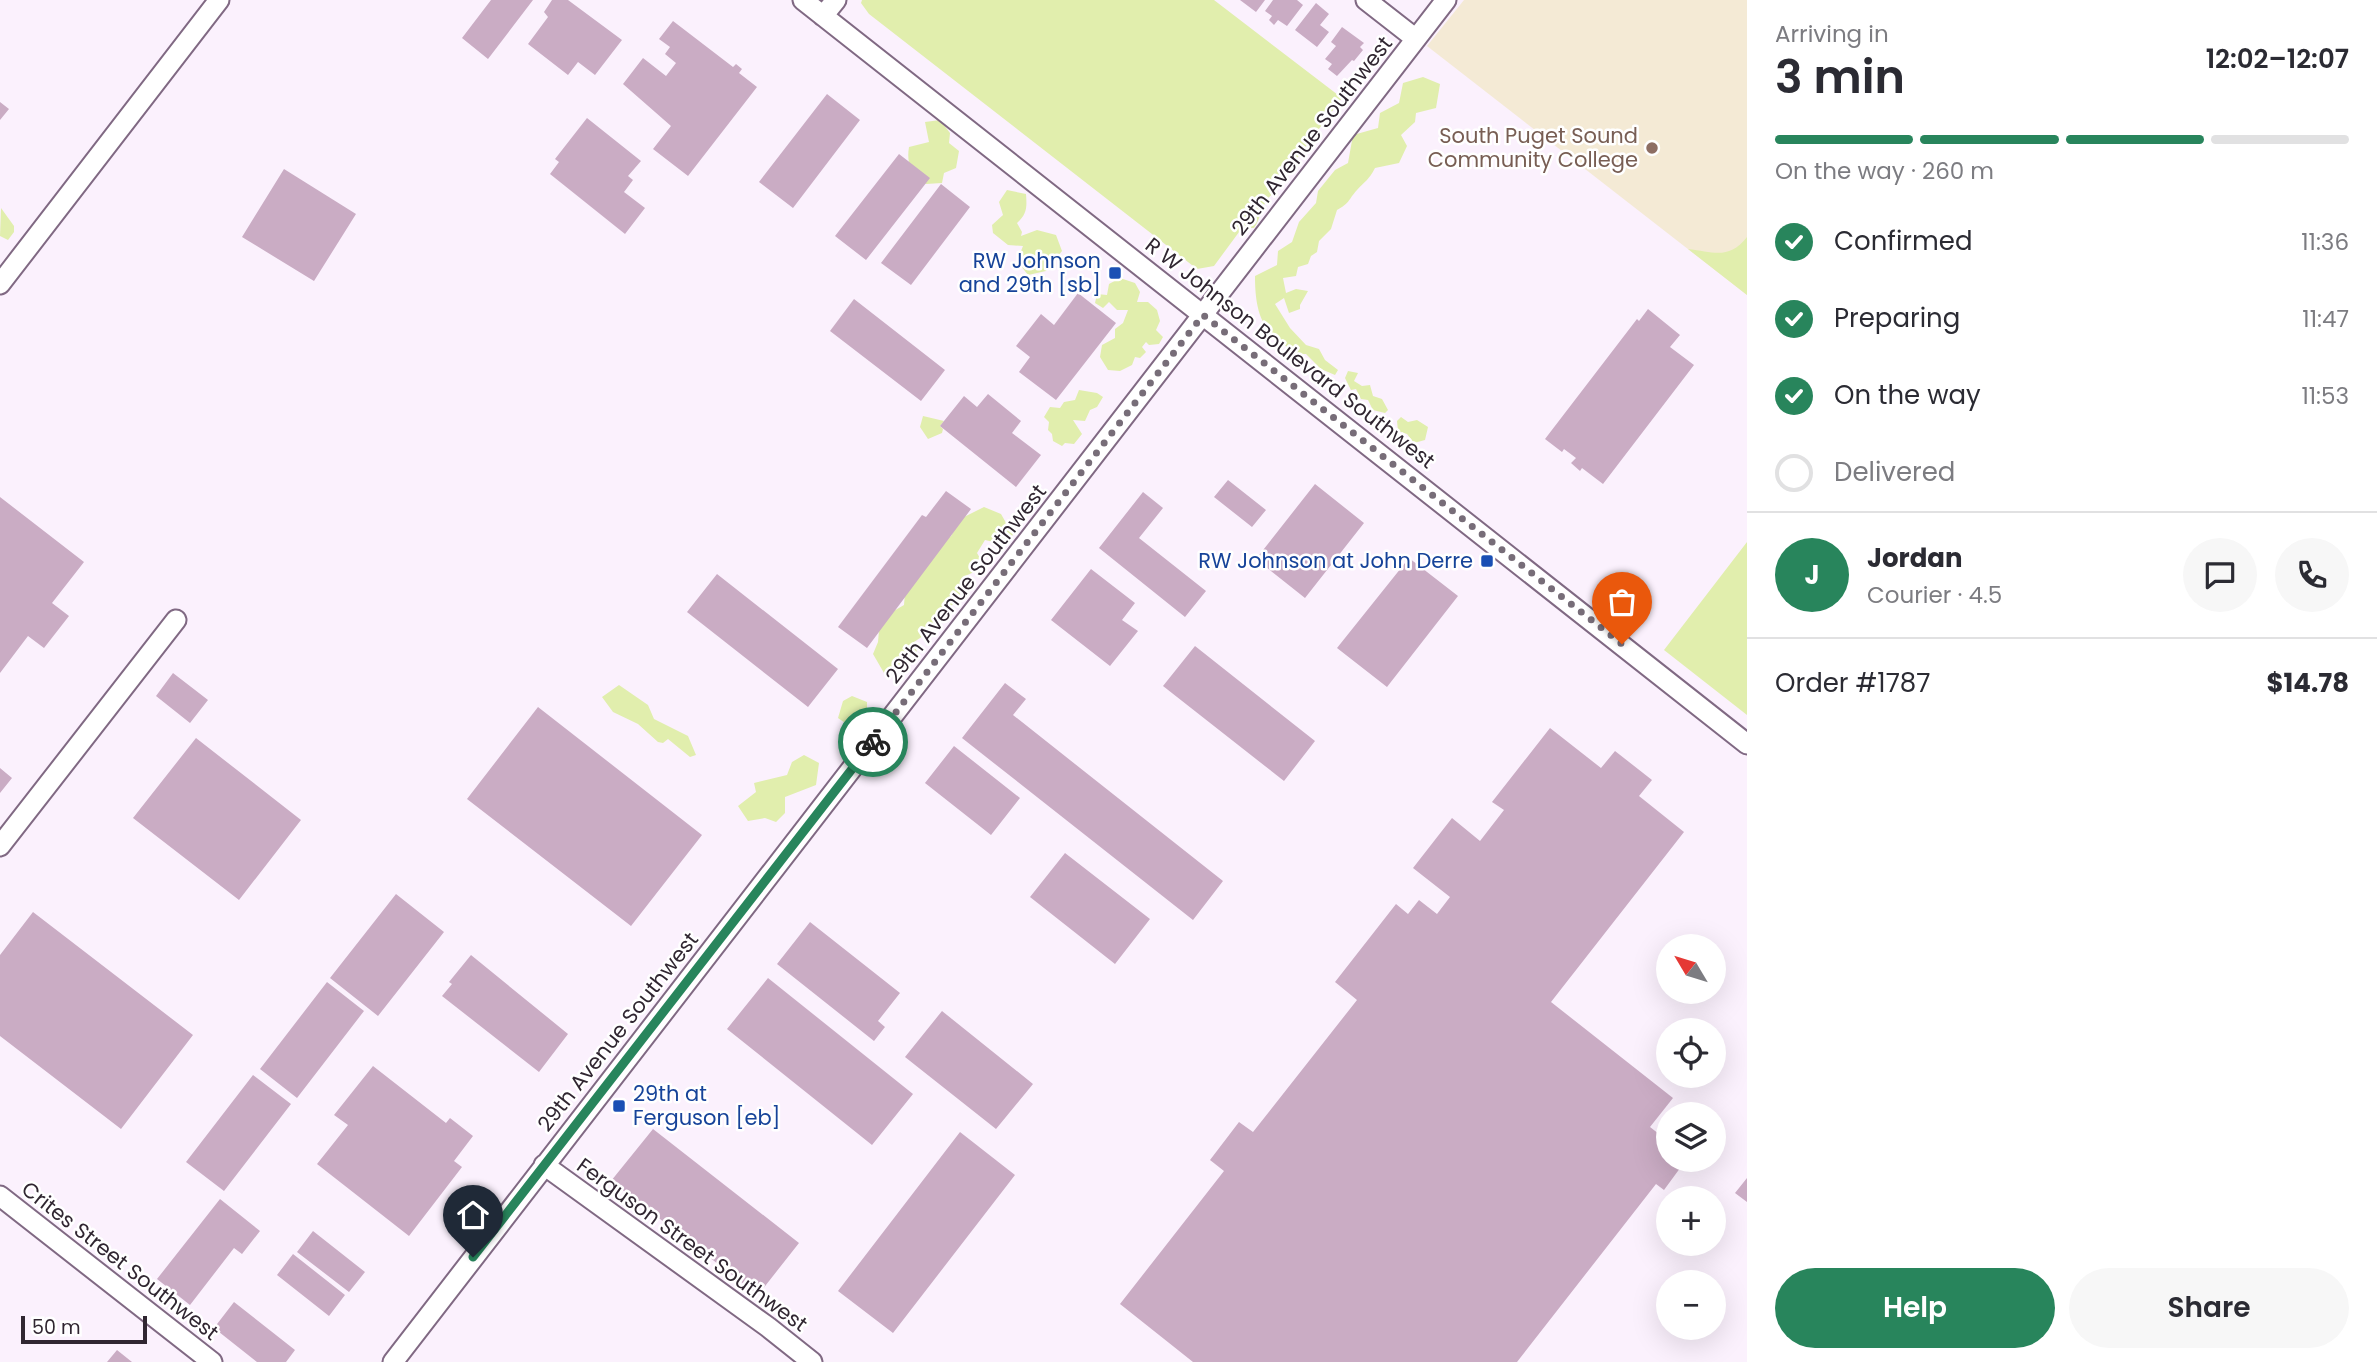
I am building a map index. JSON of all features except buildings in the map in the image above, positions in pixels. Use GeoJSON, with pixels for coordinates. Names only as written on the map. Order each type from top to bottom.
{"type":"FeatureCollection","features":[{"type":"Feature","properties":{"kind":"street"},"geometry":{"type":"LineString","coordinates":[[0,284],[219,0]]}},
{"type":"Feature","properties":{"kind":"street","name":"R W Johnson Boulevard Southwest"},"geometry":{"type":"LineString","coordinates":[[803,0],[1747,744]]}},
{"type":"Feature","properties":{"kind":"street"},"geometry":{"type":"LineString","coordinates":[[823,16],[836,0]]}},
{"type":"Feature","properties":{"kind":"street"},"geometry":{"type":"LineString","coordinates":[[1366,0],[1416,39]]}},
{"type":"Feature","properties":{"kind":"street","name":"29th Avenue Southwest"},"geometry":{"type":"LineString","coordinates":[[393,1362],[1446,0]]}},
{"type":"Feature","properties":{"kind":"street"},"geometry":{"type":"LineString","coordinates":[[0,846],[176,620]]}},
{"type":"Feature","properties":{"kind":"street","name":"Ferguson Street Southwest"},"geometry":{"type":"LineString","coordinates":[[544,1165],[768,1327],[812,1362]]}},
{"type":"Feature","properties":{"kind":"street","name":"Crites Street Southwest"},"geometry":{"type":"LineString","coordinates":[[0,1196],[212,1362]]}},
{"type":"Feature","properties":{"kind":"shaded area","name":"South Puget Sound Community College"},"geometry":{"type":"Polygon","coordinates":[[[1464,0],[1747,0],[1747,295],[1427,46],[1464,0]]]}},
{"type":"Feature","properties":{"kind":"green space"},"geometry":{"type":"Polygon","coordinates":[[[862,0],[1214,0],[1342,98],[1281,182],[1275,183],[1277,191],[1268,198],[1254,228],[1242,228],[1214,266],[1197,269],[869,14],[861,3],[862,0]]]}},
{"type":"Feature","properties":{"kind":"green space"},"geometry":{"type":"Polygon","coordinates":[[[1423,77],[1440,84],[1436,108],[1416,113],[1415,122],[1401,135],[1407,146],[1399,163],[1375,168],[1347,203],[1337,210],[1331,229],[1319,241],[1317,252],[1311,256],[1308,264],[1298,267],[1296,276],[1283,278],[1286,293],[1296,289],[1308,291],[1300,309],[1289,313],[1284,298],[1275,304],[1290,328],[1306,345],[1319,349],[1325,360],[1338,370],[1335,375],[1321,369],[1306,354],[1293,354],[1263,323],[1258,308],[1255,276],[1277,265],[1278,251],[1292,242],[1299,222],[1316,203],[1318,191],[1335,170],[1348,163],[1353,135],[1378,128],[1380,113],[1399,103],[1403,83],[1423,77]]]}},
{"type":"Feature","properties":{"kind":"green space"},"geometry":{"type":"Polygon","coordinates":[[[940,120],[950,133],[949,143],[959,151],[956,168],[944,173],[942,183],[926,184],[911,168],[908,159],[909,147],[929,142],[925,122],[940,120]]]}},
{"type":"Feature","properties":{"kind":"green space"},"geometry":{"type":"Polygon","coordinates":[[[1007,190],[1026,194],[1026,210],[1017,223],[1022,232],[1021,236],[1037,230],[1056,235],[1062,251],[1046,271],[1028,275],[1017,261],[1023,246],[1008,245],[993,233],[992,225],[1003,215],[999,202],[1007,190]]]}},
{"type":"Feature","properties":{"kind":"green space"},"geometry":{"type":"Polygon","coordinates":[[[1,208],[14,226],[14,232],[8,240],[0,236],[1,208]]]}},
{"type":"Feature","properties":{"kind":"green space"},"geometry":{"type":"Polygon","coordinates":[[[1747,237],[1747,295],[1688,249],[1727,252],[1747,237]]]}},
{"type":"Feature","properties":{"kind":"green space"},"geometry":{"type":"Polygon","coordinates":[[[1120,278],[1135,283],[1140,292],[1137,302],[1148,302],[1157,310],[1160,321],[1156,330],[1163,337],[1159,344],[1149,345],[1146,342],[1142,347],[1146,352],[1140,358],[1135,357],[1132,365],[1120,371],[1108,370],[1100,357],[1102,345],[1115,338],[1115,329],[1123,323],[1128,310],[1117,310],[1109,302],[1103,308],[1095,303],[1097,294],[1107,295],[1109,284],[1120,278]]]}},
{"type":"Feature","properties":{"kind":"green space"},"geometry":{"type":"Polygon","coordinates":[[[1348,371],[1358,373],[1354,381],[1362,386],[1370,385],[1373,396],[1382,399],[1388,410],[1385,413],[1373,410],[1368,400],[1361,399],[1356,389],[1351,390],[1345,378],[1348,371]]]}},
{"type":"Feature","properties":{"kind":"green space"},"geometry":{"type":"Polygon","coordinates":[[[1079,390],[1097,393],[1103,397],[1097,407],[1090,410],[1085,421],[1073,420],[1082,434],[1074,444],[1065,443],[1062,446],[1053,441],[1048,430],[1049,422],[1044,417],[1050,407],[1060,408],[1064,402],[1075,400],[1079,390]]]}},
{"type":"Feature","properties":{"kind":"green space"},"geometry":{"type":"Polygon","coordinates":[[[923,416],[944,421],[940,426],[942,433],[928,439],[920,427],[923,416]]]}},
{"type":"Feature","properties":{"kind":"green space"},"geometry":{"type":"Polygon","coordinates":[[[1401,417],[1408,422],[1417,420],[1428,427],[1425,440],[1414,443],[1407,434],[1398,431],[1397,421],[1401,417]]]}},
{"type":"Feature","properties":{"kind":"green space"},"geometry":{"type":"Polygon","coordinates":[[[984,507],[1001,514],[1013,535],[1002,544],[985,540],[977,553],[985,567],[963,577],[959,600],[940,614],[932,630],[914,642],[917,652],[908,658],[905,669],[884,673],[873,654],[878,642],[880,619],[904,605],[906,580],[924,554],[951,536],[960,519],[984,507]]]}},
{"type":"Feature","properties":{"kind":"green space"},"geometry":{"type":"Polygon","coordinates":[[[1747,542],[1747,715],[1664,650],[1747,542]]]}},
{"type":"Feature","properties":{"kind":"green space"},"geometry":{"type":"Polygon","coordinates":[[[619,685],[648,705],[654,719],[688,736],[696,755],[690,757],[668,739],[663,743],[658,742],[638,724],[613,712],[602,697],[619,685]]]}},
{"type":"Feature","properties":{"kind":"green space"},"geometry":{"type":"Polygon","coordinates":[[[852,696],[867,702],[867,718],[848,725],[838,718],[843,701],[852,696]]]}},
{"type":"Feature","properties":{"kind":"green space"},"geometry":{"type":"Polygon","coordinates":[[[804,755],[819,763],[816,785],[785,797],[785,813],[776,822],[765,818],[748,821],[738,806],[756,792],[754,783],[787,775],[792,762],[804,755]]]}},
{"type":"Feature","properties":{"kind":"way so far"},"geometry":{"type":"LineString","coordinates":[[873,742],[1203,315],[1622,644]]}},
{"type":"Feature","properties":{"kind":"place","name":"South Puget Sound Community College"},"geometry":{"type":"Point","coordinates":[1652,148]}},
{"type":"Feature","properties":{"kind":"place","name":"RW Johnson and 29th [sb]"},"geometry":{"type":"Point","coordinates":[1115,273]}},
{"type":"Feature","properties":{"kind":"place","name":"RW Johnson at John Derre"},"geometry":{"type":"Point","coordinates":[1487,561]}},
{"type":"Feature","properties":{"kind":"place","name":"29th at Ferguson [eb]"},"geometry":{"type":"Point","coordinates":[619,1106]}},
{"type":"Feature","properties":{"kind":"route"},"geometry":{"type":"LineString","coordinates":[[473,1257],[873,742]]}}]}
